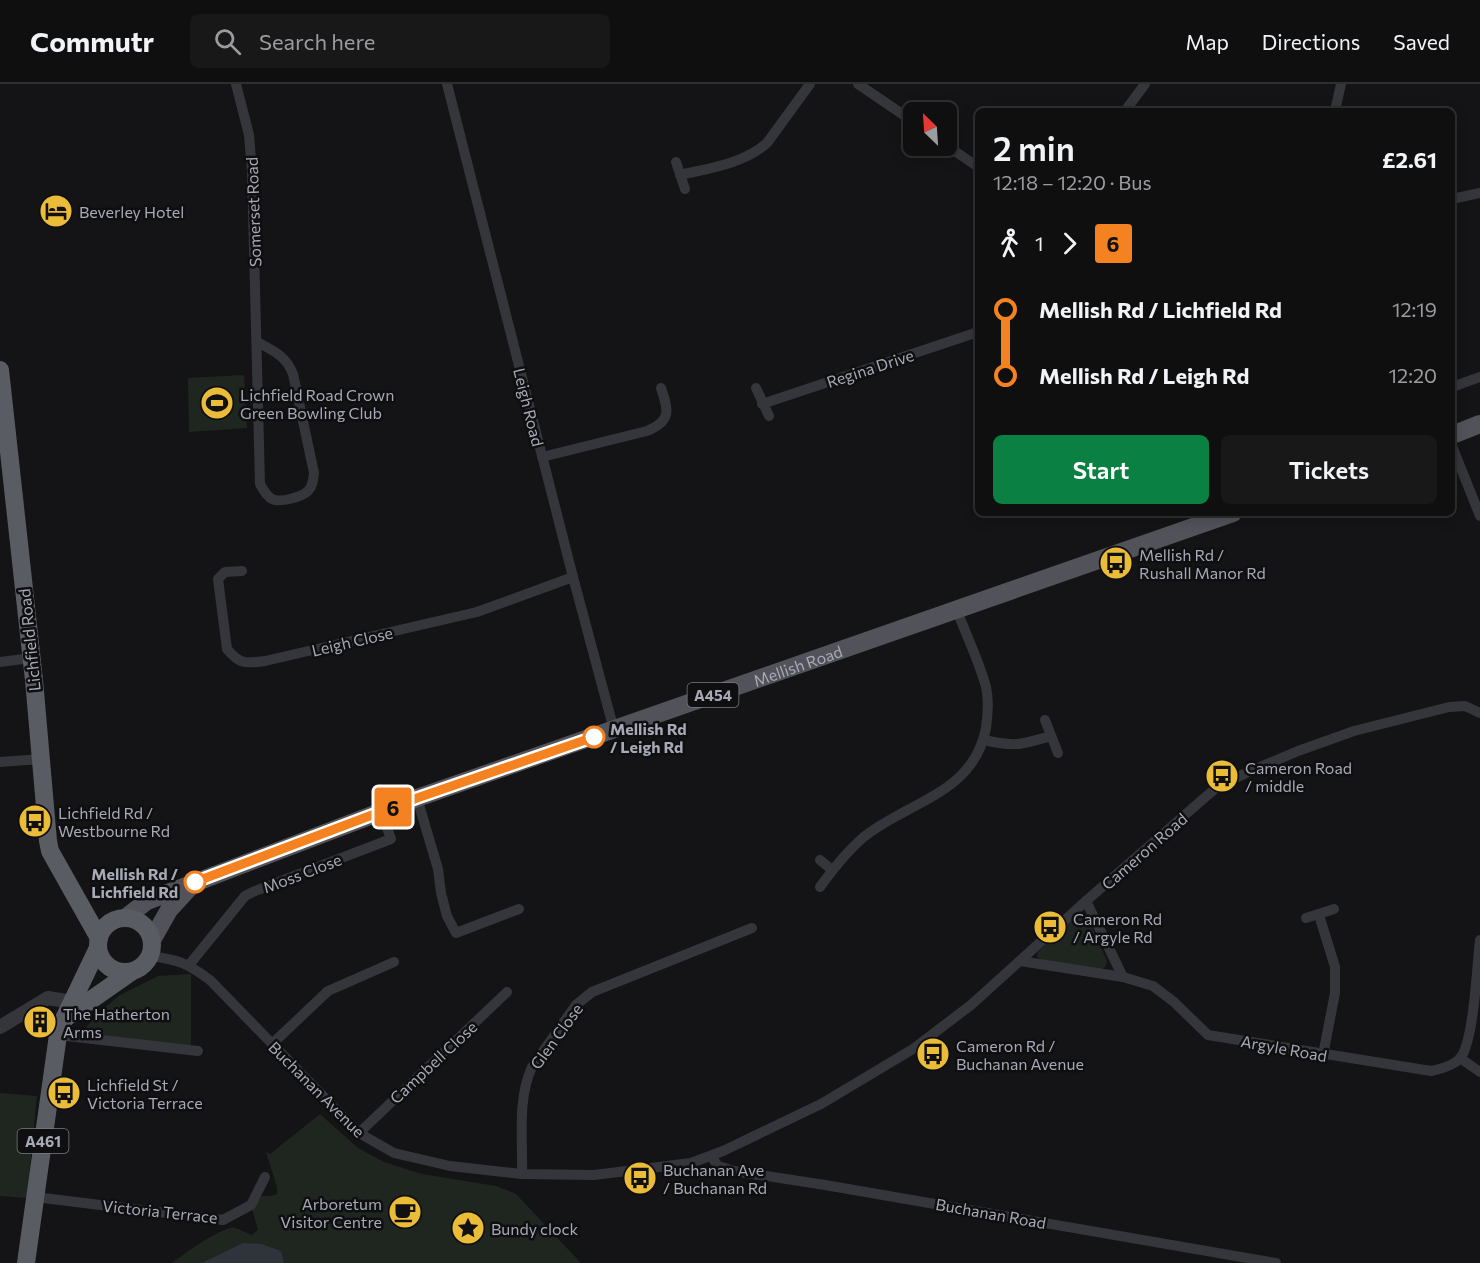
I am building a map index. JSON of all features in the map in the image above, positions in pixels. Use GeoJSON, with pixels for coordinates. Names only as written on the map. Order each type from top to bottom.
{"type":"FeatureCollection","features":[{"type":"Feature","properties":{"kind":"highway","name":"Lichfield Road"},"geometry":{"type":"LineString","coordinates":[[0,370],[50,851],[99,943]]}},
{"type":"Feature","properties":{"kind":"highway"},"geometry":{"type":"LineString","coordinates":[[61,1027],[131,972],[142,967],[152,948],[144,925],[134,920],[119,919],[79,904]]}},
{"type":"Feature","properties":{"kind":"highway"},"geometry":{"type":"LineString","coordinates":[[119,919],[104,928],[99,943],[103,961],[108,967],[122,973],[131,972]]}},
{"type":"Feature","properties":{"kind":"highway","name":"A461"},"geometry":{"type":"LineString","coordinates":[[26,1263],[61,1027],[99,943]]}},
{"type":"Feature","properties":{"kind":"main road"},"geometry":{"type":"LineString","coordinates":[[1455,434],[1480,424]]}},
{"type":"Feature","properties":{"kind":"main road","name":"Mellish Road"},"geometry":{"type":"LineString","coordinates":[[119,919],[147,902],[195,882],[417,798],[1223,516]]}},
{"type":"Feature","properties":{"kind":"main road","name":"Mellish Road"},"geometry":{"type":"LineString","coordinates":[[152,948],[169,910],[195,882]]}},
{"type":"Feature","properties":{"kind":"street","name":"Somerset Road"},"geometry":{"type":"LineString","coordinates":[[236,84],[249,135],[252,171],[260,484],[272,499],[280,500],[306,494],[311,488],[314,473],[293,374],[289,364],[282,356],[257,342]]}},
{"type":"Feature","properties":{"kind":"street","name":"Leigh Road"},"geometry":{"type":"LineString","coordinates":[[447,84],[614,730]]}},
{"type":"Feature","properties":{"kind":"street"},"geometry":{"type":"LineString","coordinates":[[681,175],[736,161],[759,150],[767,143],[810,84]]}},
{"type":"Feature","properties":{"kind":"street"},"geometry":{"type":"LineString","coordinates":[[858,84],[903,115]]}},
{"type":"Feature","properties":{"kind":"street"},"geometry":{"type":"LineString","coordinates":[[1127,108],[1145,84]]}},
{"type":"Feature","properties":{"kind":"street"},"geometry":{"type":"LineString","coordinates":[[1336,108],[1341,84]]}},
{"type":"Feature","properties":{"kind":"street"},"geometry":{"type":"LineString","coordinates":[[957,153],[975,165]]}},
{"type":"Feature","properties":{"kind":"street"},"geometry":{"type":"LineString","coordinates":[[676,162],[685,189]]}},
{"type":"Feature","properties":{"kind":"street"},"geometry":{"type":"LineString","coordinates":[[1455,198],[1480,193]]}},
{"type":"Feature","properties":{"kind":"street","name":"Regina Drive"},"geometry":{"type":"LineString","coordinates":[[762,404],[975,333]]}},
{"type":"Feature","properties":{"kind":"street"},"geometry":{"type":"LineString","coordinates":[[1455,386],[1480,377]]}},
{"type":"Feature","properties":{"kind":"street"},"geometry":{"type":"LineString","coordinates":[[756,388],[769,416]]}},
{"type":"Feature","properties":{"kind":"street"},"geometry":{"type":"LineString","coordinates":[[542,457],[647,431],[658,426],[665,420],[666,414],[666,405],[659,391]]}},
{"type":"Feature","properties":{"kind":"street"},"geometry":{"type":"LineString","coordinates":[[1455,454],[1480,516]]}},
{"type":"Feature","properties":{"kind":"street","name":"Leigh Close"},"geometry":{"type":"LineString","coordinates":[[242,571],[225,572],[218,579],[227,649],[243,663],[265,661],[477,612],[573,577]]}},
{"type":"Feature","properties":{"kind":"street"},"geometry":{"type":"LineString","coordinates":[[820,887],[832,870],[865,837],[889,820],[952,784],[967,770],[984,740],[988,714],[986,687],[957,610]]}},
{"type":"Feature","properties":{"kind":"street"},"geometry":{"type":"LineString","coordinates":[[0,662],[31,658]]}},
{"type":"Feature","properties":{"kind":"street","name":"Cameron Road"},"geometry":{"type":"LineString","coordinates":[[723,1151],[821,1104],[913,1049],[971,1005],[1086,901],[1217,788],[1246,772],[1354,731],[1449,707],[1465,706],[1480,713]]}},
{"type":"Feature","properties":{"kind":"street"},"geometry":{"type":"LineString","coordinates":[[1045,720],[1058,753]]}},
{"type":"Feature","properties":{"kind":"street"},"geometry":{"type":"LineString","coordinates":[[984,740],[1009,746],[1051,736]]}},
{"type":"Feature","properties":{"kind":"street"},"geometry":{"type":"LineString","coordinates":[[0,762],[41,759]]}},
{"type":"Feature","properties":{"kind":"street"},"geometry":{"type":"LineString","coordinates":[[417,798],[438,869],[447,916],[456,933],[519,909]]}},
{"type":"Feature","properties":{"kind":"street","name":"Moss Close"},"geometry":{"type":"LineString","coordinates":[[189,965],[245,896],[391,839],[385,822]]}},
{"type":"Feature","properties":{"kind":"street"},"geometry":{"type":"LineString","coordinates":[[820,860],[832,870]]}},
{"type":"Feature","properties":{"kind":"street"},"geometry":{"type":"LineString","coordinates":[[1086,901],[1123,977]]}},
{"type":"Feature","properties":{"kind":"street"},"geometry":{"type":"LineString","coordinates":[[1306,918],[1334,909]]}},
{"type":"Feature","properties":{"kind":"street"},"geometry":{"type":"LineString","coordinates":[[1319,915],[1335,967],[1335,993],[1323,1055]]}},
{"type":"Feature","properties":{"kind":"street","name":"Glen Close"},"geometry":{"type":"LineString","coordinates":[[522,1174],[524,1093],[527,1078],[532,1067],[576,1005],[592,992],[747,929],[737,919]]}},
{"type":"Feature","properties":{"kind":"street"},"geometry":{"type":"LineString","coordinates":[[1480,940],[1469,1036],[1460,1058],[1480,1072]]}},
{"type":"Feature","properties":{"kind":"street","name":"Buchanan Avenue"},"geometry":{"type":"LineString","coordinates":[[152,948],[189,965],[210,980],[359,1133],[394,1153],[423,1161],[522,1174],[594,1175],[691,1163],[723,1151]]}},
{"type":"Feature","properties":{"kind":"street"},"geometry":{"type":"LineString","coordinates":[[272,1044],[328,991],[394,962]]}},
{"type":"Feature","properties":{"kind":"street","name":"Argyle Road"},"geometry":{"type":"LineString","coordinates":[[1020,962],[1123,977],[1153,986],[1174,1002],[1208,1035],[1431,1071],[1443,1068],[1460,1058]]}},
{"type":"Feature","properties":{"kind":"street","name":"Campbell Close"},"geometry":{"type":"LineString","coordinates":[[359,1133],[507,992]]}},
{"type":"Feature","properties":{"kind":"street"},"geometry":{"type":"LineString","coordinates":[[0,1027],[48,998],[73,1002]]}},
{"type":"Feature","properties":{"kind":"street"},"geometry":{"type":"LineString","coordinates":[[61,1027],[198,1051]]}},
{"type":"Feature","properties":{"kind":"street","name":"Buchanan Road"},"geometry":{"type":"LineString","coordinates":[[711,1156],[718,1166],[734,1171],[1276,1263]]}},
{"type":"Feature","properties":{"kind":"street","name":"Victoria Terrace"},"geometry":{"type":"LineString","coordinates":[[35,1197],[224,1220],[251,1205],[265,1177]]}},
{"type":"Feature","properties":{"kind":"shaded area","name":"Lichfield Road Crown Green Bowling Club"},"geometry":{"type":"Polygon","coordinates":[[[244,375],[247,428],[189,432],[188,378],[244,375]]]}},
{"type":"Feature","properties":{"kind":"shaded area"},"geometry":{"type":"Polygon","coordinates":[[[1077,915],[1087,916],[1107,961],[1105,967],[1098,970],[1041,960],[1037,956],[1038,952],[1077,915]]]}},
{"type":"Feature","properties":{"kind":"shaded area"},"geometry":{"type":"Polygon","coordinates":[[[191,974],[191,1047],[77,1037],[102,1010],[120,995],[158,976],[191,974]]]}},
{"type":"Feature","properties":{"kind":"shaded area"},"geometry":{"type":"Polygon","coordinates":[[[0,1093],[37,1096],[27,1198],[0,1196],[0,1093]]]}},
{"type":"Feature","properties":{"kind":"shaded area"},"geometry":{"type":"Polygon","coordinates":[[[320,1114],[358,1148],[384,1162],[422,1174],[496,1186],[516,1194],[581,1263],[172,1263],[203,1241],[222,1231],[235,1228],[252,1235],[258,1230],[252,1209],[261,1196],[277,1194],[266,1152],[270,1154],[320,1114]]]}},
{"type":"Feature","properties":{"kind":"shaded area"},"geometry":{"type":"Polygon","coordinates":[[[243,1243],[261,1244],[281,1251],[284,1263],[202,1263],[243,1243]]]}},
{"type":"Feature","properties":{"kind":"bus line","name":"6"},"geometry":{"type":"LineString","coordinates":[[195,882],[417,798],[594,737]]}},
{"type":"Feature","properties":{"kind":"place","name":"Beverley Hotel"},"geometry":{"type":"Point","coordinates":[56,211]}},
{"type":"Feature","properties":{"kind":"place","name":"Lichfield Road Crown Green Bowling Club"},"geometry":{"type":"Point","coordinates":[217,403]}},
{"type":"Feature","properties":{"kind":"place","name":"Mellish Rd / Rushall Manor Rd"},"geometry":{"type":"Point","coordinates":[1116,563]}},
{"type":"Feature","properties":{"kind":"place","name":"Mellish Rd / Leigh Rd"},"geometry":{"type":"Point","coordinates":[594,737]}},
{"type":"Feature","properties":{"kind":"place","name":"Cameron Road / middle"},"geometry":{"type":"Point","coordinates":[1222,776]}},
{"type":"Feature","properties":{"kind":"place","name":"Lichfield Rd / Westbourne Rd"},"geometry":{"type":"Point","coordinates":[35,821]}},
{"type":"Feature","properties":{"kind":"place","name":"Mellish Rd / Lichfield Rd"},"geometry":{"type":"Point","coordinates":[195,882]}},
{"type":"Feature","properties":{"kind":"place","name":"Cameron Rd / Argyle Rd"},"geometry":{"type":"Point","coordinates":[1050,927]}},
{"type":"Feature","properties":{"kind":"place","name":"The Hatherton Arms"},"geometry":{"type":"Point","coordinates":[40,1022]}},
{"type":"Feature","properties":{"kind":"place","name":"Cameron Rd / Buchanan Avenue"},"geometry":{"type":"Point","coordinates":[933,1054]}},
{"type":"Feature","properties":{"kind":"place","name":"Lichfield St / Victoria Terrace"},"geometry":{"type":"Point","coordinates":[64,1093]}},
{"type":"Feature","properties":{"kind":"place","name":"Buchanan Ave / Buchanan Rd"},"geometry":{"type":"Point","coordinates":[640,1178]}},
{"type":"Feature","properties":{"kind":"place","name":"Arboretum Visitor Centre"},"geometry":{"type":"Point","coordinates":[405,1212]}},
{"type":"Feature","properties":{"kind":"place","name":"Bundy clock"},"geometry":{"type":"Point","coordinates":[468,1228]}}]}
